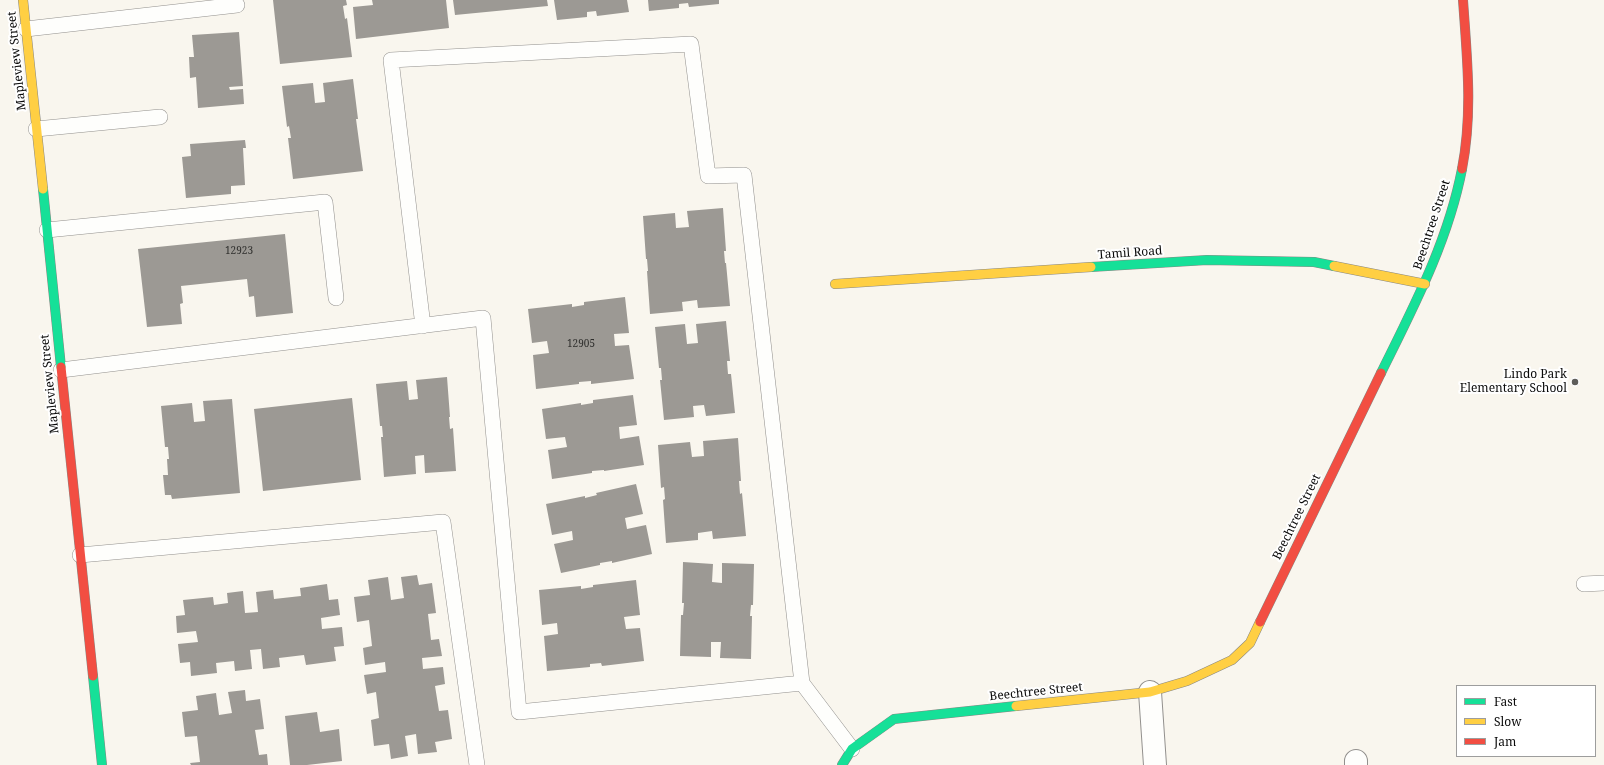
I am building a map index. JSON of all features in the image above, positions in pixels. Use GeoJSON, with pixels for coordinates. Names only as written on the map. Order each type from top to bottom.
{"type":"FeatureCollection","features":[{"type":"Feature","properties":{"kind":"street","name":"Mapleview Street"},"geometry":{"type":"LineString","coordinates":[[23,0],[102,765]]}},
{"type":"Feature","properties":{"kind":"street","name":"Beechtree Street"},"geometry":{"type":"LineString","coordinates":[[852,749],[894,719],[1150,692],[1187,681],[1232,660],[1250,643],[1425,284],[1444,235],[1459,186],[1466,145],[1469,105],[1463,0]]}},
{"type":"Feature","properties":{"kind":"street","name":"Tamil Road"},"geometry":{"type":"LineString","coordinates":[[835,284],[1207,260],[1314,262],[1425,284]]}},
{"type":"Feature","properties":{"kind":"street"},"geometry":{"type":"LineString","coordinates":[[1150,692],[1155,765]]}},
{"type":"Feature","properties":{"kind":"street"},"geometry":{"type":"LineString","coordinates":[[842,765],[852,749]]}},
{"type":"Feature","properties":{"kind":"lane"},"geometry":{"type":"LineString","coordinates":[[26,29],[237,5]]}},
{"type":"Feature","properties":{"kind":"lane"},"geometry":{"type":"LineString","coordinates":[[423,326],[391,60],[691,44],[708,176],[744,175],[802,683],[852,749]]}},
{"type":"Feature","properties":{"kind":"lane"},"geometry":{"type":"LineString","coordinates":[[36,130],[160,117]]}},
{"type":"Feature","properties":{"kind":"lane"},"geometry":{"type":"LineString","coordinates":[[47,230],[325,202],[336,298]]}},
{"type":"Feature","properties":{"kind":"lane"},"geometry":{"type":"LineString","coordinates":[[61,370],[483,318],[519,712],[802,683]]}},
{"type":"Feature","properties":{"kind":"lane"},"geometry":{"type":"LineString","coordinates":[[80,555],[443,522],[477,765]]}},
{"type":"Feature","properties":{"kind":"lane"},"geometry":{"type":"LineString","coordinates":[[1584,584],[1604,583]]}},
{"type":"Feature","properties":{"kind":"building"},"geometry":{"type":"Polygon","coordinates":[[[273,0],[346,0],[347,5],[343,6],[345,19],[347,18],[352,57],[280,64],[273,0]]]}},
{"type":"Feature","properties":{"kind":"building"},"geometry":{"type":"Polygon","coordinates":[[[372,0],[446,0],[449,28],[356,39],[353,7],[373,5],[372,0]]]}},
{"type":"Feature","properties":{"kind":"building"},"geometry":{"type":"Polygon","coordinates":[[[453,0],[547,0],[548,6],[455,15],[453,0]]]}},
{"type":"Feature","properties":{"kind":"building"},"geometry":{"type":"Polygon","coordinates":[[[554,0],[627,0],[629,12],[597,16],[596,11],[587,12],[587,17],[557,20],[554,0]]]}},
{"type":"Feature","properties":{"kind":"building"},"geometry":{"type":"Polygon","coordinates":[[[648,0],[719,0],[719,4],[689,7],[688,3],[679,4],[679,8],[649,11],[648,0]]]}},
{"type":"Feature","properties":{"kind":"building"},"geometry":{"type":"Polygon","coordinates":[[[239,32],[243,86],[229,87],[230,90],[243,89],[244,104],[198,108],[196,77],[190,78],[189,57],[194,57],[192,35],[239,32]]]}},
{"type":"Feature","properties":{"kind":"building"},"geometry":{"type":"Polygon","coordinates":[[[353,79],[358,119],[356,119],[363,171],[293,179],[288,138],[291,138],[289,126],[287,127],[282,86],[313,83],[315,103],[325,102],[323,83],[353,79]]]}},
{"type":"Feature","properties":{"kind":"building"},"geometry":{"type":"Polygon","coordinates":[[[245,140],[246,148],[243,148],[245,185],[231,186],[231,194],[186,198],[182,157],[191,156],[190,144],[245,140]]]}},
{"type":"Feature","properties":{"kind":"building"},"geometry":{"type":"Polygon","coordinates":[[[723,208],[726,251],[724,251],[730,306],[698,308],[697,300],[682,302],[683,311],[650,314],[643,216],[675,213],[676,228],[689,227],[687,211],[723,208]]]}},
{"type":"Feature","properties":{"kind":"building"},"geometry":{"type":"Polygon","coordinates":[[[285,234],[293,313],[256,317],[254,296],[249,297],[247,279],[181,286],[183,303],[180,304],[182,324],[147,327],[138,249],[285,234]]]}},
{"type":"Feature","properties":{"kind":"building"},"geometry":{"type":"Polygon","coordinates":[[[625,297],[629,333],[614,334],[615,346],[629,345],[634,379],[591,384],[591,381],[579,382],[579,384],[536,389],[533,355],[549,353],[547,341],[532,343],[528,309],[572,304],[572,307],[584,305],[584,302],[625,297]]]}},
{"type":"Feature","properties":{"kind":"building"},"geometry":{"type":"Polygon","coordinates":[[[726,321],[730,361],[727,361],[728,374],[731,374],[735,413],[706,416],[704,405],[693,406],[694,417],[664,420],[660,380],[662,380],[661,368],[659,368],[655,327],[685,324],[687,344],[698,343],[696,324],[726,321]]]}},
{"type":"Feature","properties":{"kind":"building"},"geometry":{"type":"Polygon","coordinates":[[[447,377],[450,429],[453,428],[456,471],[425,473],[424,455],[415,456],[416,474],[384,477],[381,437],[383,437],[382,426],[380,426],[376,384],[407,381],[409,400],[418,399],[416,380],[447,377]]]}},
{"type":"Feature","properties":{"kind":"building"},"geometry":{"type":"Polygon","coordinates":[[[633,395],[637,425],[619,427],[620,439],[639,436],[644,465],[604,471],[592,471],[592,473],[552,479],[548,450],[567,447],[565,437],[546,439],[542,409],[581,403],[581,405],[593,403],[593,400],[633,395]]]}},
{"type":"Feature","properties":{"kind":"building"},"geometry":{"type":"Polygon","coordinates":[[[352,398],[361,480],[263,491],[254,409],[352,398]]]}},
{"type":"Feature","properties":{"kind":"building"},"geometry":{"type":"Polygon","coordinates":[[[232,399],[240,493],[172,499],[171,495],[165,495],[163,475],[168,475],[167,459],[169,459],[168,447],[165,447],[161,406],[192,403],[194,422],[205,421],[203,401],[232,399]]]}},
{"type":"Feature","properties":{"kind":"building"},"geometry":{"type":"Polygon","coordinates":[[[738,438],[741,481],[739,481],[740,494],[742,493],[746,536],[713,539],[712,531],[698,533],[698,540],[666,543],[663,500],[665,499],[664,487],[661,488],[658,445],[690,442],[692,457],[704,456],[703,441],[738,438]]]}},
{"type":"Feature","properties":{"kind":"building"},"geometry":{"type":"Polygon","coordinates":[[[636,484],[643,514],[625,518],[627,529],[646,525],[652,554],[612,563],[612,561],[600,563],[600,565],[561,573],[554,544],[573,540],[572,531],[552,535],[546,504],[585,496],[585,498],[597,495],[596,493],[636,484]]]}},
{"type":"Feature","properties":{"kind":"building"},"geometry":{"type":"Polygon","coordinates":[[[683,562],[713,564],[712,582],[722,583],[722,563],[754,564],[753,605],[751,605],[750,616],[752,616],[751,659],[720,658],[721,642],[711,642],[711,657],[680,656],[681,615],[683,615],[684,603],[682,603],[683,562]]]}},
{"type":"Feature","properties":{"kind":"building"},"geometry":{"type":"Polygon","coordinates":[[[417,575],[419,585],[432,583],[436,613],[428,614],[431,640],[439,639],[442,656],[422,658],[423,669],[443,667],[445,684],[435,686],[439,711],[448,710],[452,739],[435,742],[437,752],[418,754],[416,734],[405,736],[408,756],[391,759],[389,744],[374,746],[371,720],[379,718],[376,692],[367,694],[364,675],[386,672],[385,662],[365,665],[363,648],[372,646],[369,620],[357,622],[354,597],[370,595],[368,580],[388,577],[391,600],[404,598],[401,577],[417,575]]]}},
{"type":"Feature","properties":{"kind":"building"},"geometry":{"type":"Polygon","coordinates":[[[636,580],[640,615],[624,617],[626,629],[640,628],[644,661],[602,666],[601,663],[590,664],[590,667],[547,671],[544,636],[558,634],[557,623],[542,625],[539,590],[581,586],[581,589],[593,587],[593,585],[636,580]]]}},
{"type":"Feature","properties":{"kind":"building"},"geometry":{"type":"Polygon","coordinates":[[[327,584],[329,600],[338,599],[340,615],[321,618],[322,629],[342,627],[344,646],[334,647],[336,661],[306,665],[304,655],[279,658],[280,667],[263,669],[261,649],[250,650],[252,669],[235,671],[234,661],[216,663],[217,673],[191,676],[190,662],[180,663],[178,644],[198,642],[196,631],[177,633],[176,616],[185,615],[183,600],[213,597],[214,605],[228,603],[227,593],[243,591],[245,613],[258,612],[256,592],[273,590],[274,599],[301,596],[300,588],[327,584]]]}},
{"type":"Feature","properties":{"kind":"building"},"geometry":{"type":"Polygon","coordinates":[[[245,690],[246,701],[260,699],[264,729],[255,730],[259,755],[267,754],[268,765],[191,765],[190,763],[200,762],[197,736],[185,737],[182,712],[198,710],[196,696],[216,693],[219,715],[232,713],[228,692],[245,690]]]}},
{"type":"Feature","properties":{"kind":"building"},"geometry":{"type":"Polygon","coordinates":[[[317,712],[320,732],[339,729],[342,761],[307,765],[290,765],[285,716],[317,712]]]}},
{"type":"Feature","properties":{"kind":"traffic: fast"},"geometry":{"type":"LineString","coordinates":[[1381,373],[1417,299],[1439,248],[1456,196],[1462,169]]}},
{"type":"Feature","properties":{"kind":"traffic: fast"},"geometry":{"type":"LineString","coordinates":[[43,189],[61,367]]}},
{"type":"Feature","properties":{"kind":"traffic: fast"},"geometry":{"type":"LineString","coordinates":[[1091,267],[1207,260],[1314,262],[1334,266]]}},
{"type":"Feature","properties":{"kind":"traffic: fast"},"geometry":{"type":"LineString","coordinates":[[93,676],[102,765]]}},
{"type":"Feature","properties":{"kind":"traffic: fast"},"geometry":{"type":"LineString","coordinates":[[842,765],[852,749],[894,719],[1016,706]]}},
{"type":"Feature","properties":{"kind":"traffic: slow"},"geometry":{"type":"LineString","coordinates":[[23,0],[43,189]]}},
{"type":"Feature","properties":{"kind":"traffic: slow"},"geometry":{"type":"LineString","coordinates":[[1334,266],[1425,284]]}},
{"type":"Feature","properties":{"kind":"traffic: slow"},"geometry":{"type":"LineString","coordinates":[[835,284],[1091,267]]}},
{"type":"Feature","properties":{"kind":"traffic: slow"},"geometry":{"type":"LineString","coordinates":[[1016,706],[1150,692],[1187,681],[1232,660],[1250,643],[1260,622]]}},
{"type":"Feature","properties":{"kind":"traffic: jam"},"geometry":{"type":"LineString","coordinates":[[1462,169],[1468,106],[1463,0]]}},
{"type":"Feature","properties":{"kind":"traffic: jam"},"geometry":{"type":"LineString","coordinates":[[61,367],[93,676]]}},
{"type":"Feature","properties":{"kind":"traffic: jam"},"geometry":{"type":"LineString","coordinates":[[1260,622],[1381,373]]}},
{"type":"Feature","properties":{"kind":"place","name":"Lindo Park Elementary School"},"geometry":{"type":"Point","coordinates":[1575,382]}}]}
